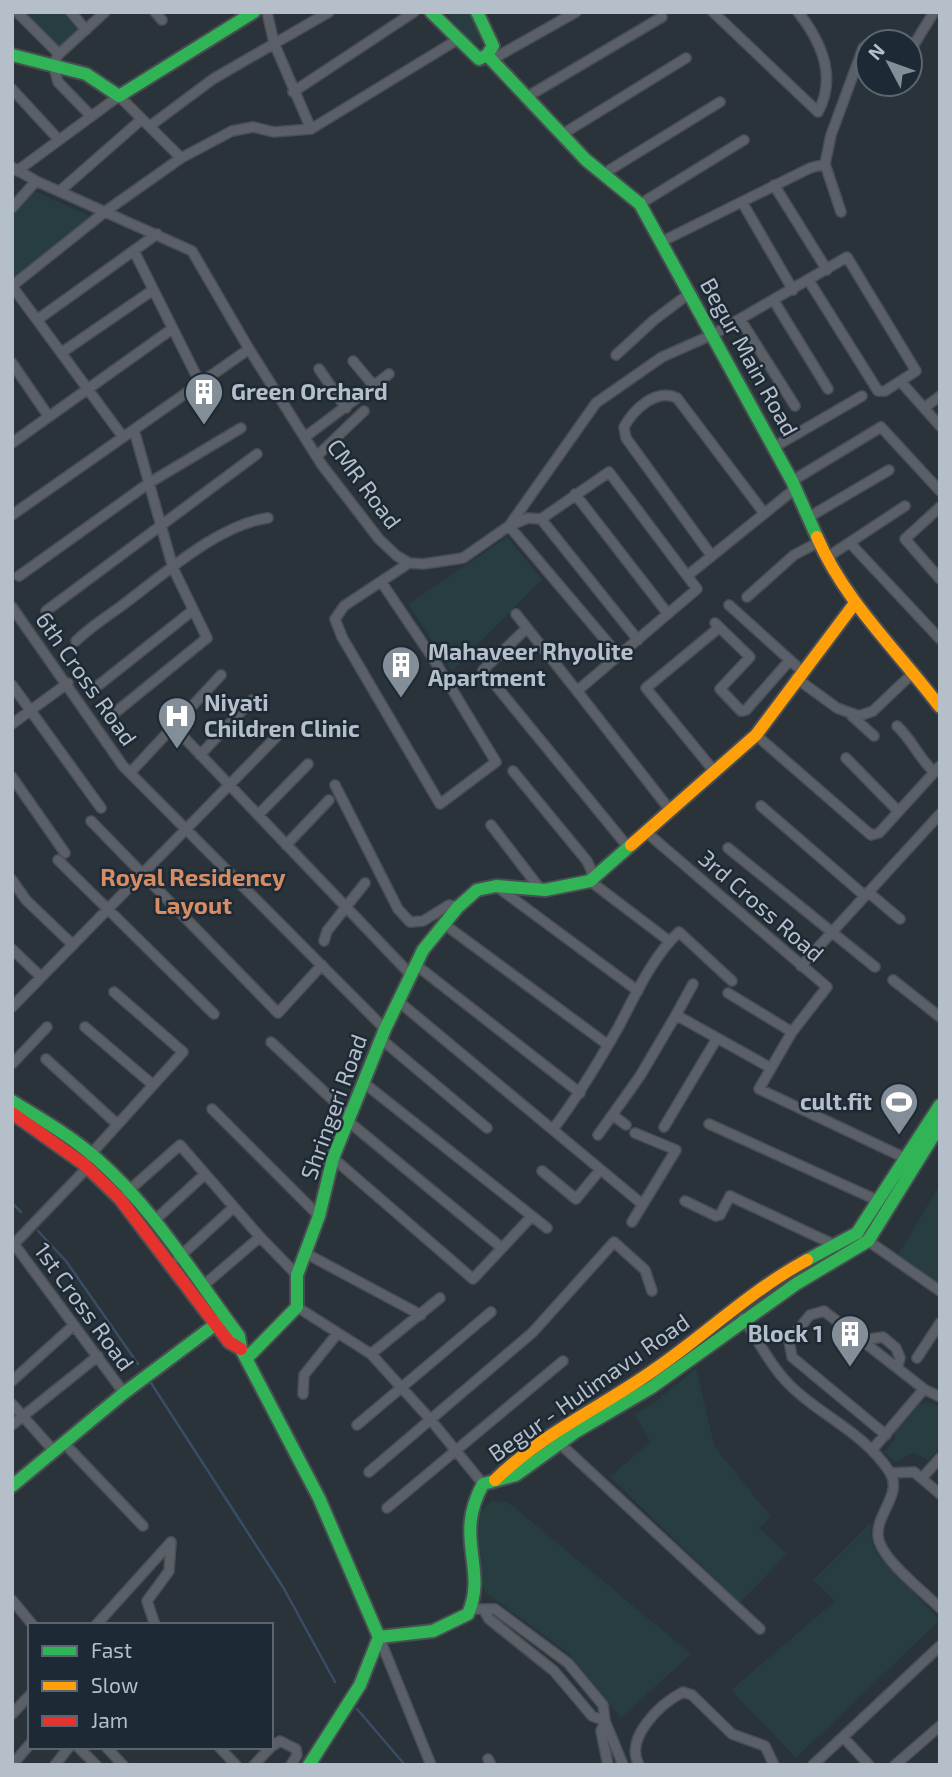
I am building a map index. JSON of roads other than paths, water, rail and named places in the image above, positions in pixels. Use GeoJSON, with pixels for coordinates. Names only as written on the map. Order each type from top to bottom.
{"type":"FeatureCollection","features":[{"type":"Feature","properties":{"kind":"street"},"geometry":{"type":"LineString","coordinates":[[17,12],[56,59],[58,82],[91,116]]}},
{"type":"Feature","properties":{"kind":"street"},"geometry":{"type":"LineString","coordinates":[[71,12],[86,30]]}},
{"type":"Feature","properties":{"kind":"street"},"geometry":{"type":"LineString","coordinates":[[56,59],[105,12]]}},
{"type":"Feature","properties":{"kind":"street"},"geometry":{"type":"LineString","coordinates":[[155,12],[162,20]]}},
{"type":"Feature","properties":{"kind":"street"},"geometry":{"type":"LineString","coordinates":[[14,169],[119,96],[254,12]]}},
{"type":"Feature","properties":{"kind":"street"},"geometry":{"type":"LineString","coordinates":[[267,12],[274,43],[311,129]]}},
{"type":"Feature","properties":{"kind":"street"},"geometry":{"type":"LineString","coordinates":[[150,126],[213,79],[329,12]]}},
{"type":"Feature","properties":{"kind":"street"},"geometry":{"type":"LineString","coordinates":[[293,92],[414,12]]}},
{"type":"Feature","properties":{"kind":"street"},"geometry":{"type":"LineString","coordinates":[[123,437],[12,286],[106,211],[181,158],[232,131],[253,127],[274,132],[311,129],[457,40],[431,12]]}},
{"type":"Feature","properties":{"kind":"street"},"geometry":{"type":"LineString","coordinates":[[489,57],[576,12]]}},
{"type":"Feature","properties":{"kind":"street"},"geometry":{"type":"LineString","coordinates":[[713,12],[818,112],[828,95],[824,58],[813,31],[798,12]]}},
{"type":"Feature","properties":{"kind":"street"},"geometry":{"type":"LineString","coordinates":[[924,28],[934,12]]}},
{"type":"Feature","properties":{"kind":"street"},"geometry":{"type":"LineString","coordinates":[[482,14],[493,46],[489,57]]}},
{"type":"Feature","properties":{"kind":"street"},"geometry":{"type":"LineString","coordinates":[[525,98],[662,17]]}},
{"type":"Feature","properties":{"kind":"street","name":"Begur Main Road"},"geometry":{"type":"LineString","coordinates":[[457,40],[479,59],[489,57],[561,135],[640,204],[715,334],[794,484],[826,558],[855,603],[914,671],[939,705]]}},
{"type":"Feature","properties":{"kind":"street"},"geometry":{"type":"LineString","coordinates":[[12,55],[56,59],[86,74],[119,96],[181,158]]}},
{"type":"Feature","properties":{"kind":"street"},"geometry":{"type":"LineString","coordinates":[[561,135],[686,58]]}},
{"type":"Feature","properties":{"kind":"street"},"geometry":{"type":"LineString","coordinates":[[841,212],[825,164],[831,135],[854,72]]}},
{"type":"Feature","properties":{"kind":"street"},"geometry":{"type":"LineString","coordinates":[[12,89],[59,140]]}},
{"type":"Feature","properties":{"kind":"street"},"geometry":{"type":"LineString","coordinates":[[603,174],[720,102]]}},
{"type":"Feature","properties":{"kind":"street"},"geometry":{"type":"LineString","coordinates":[[61,190],[142,119]]}},
{"type":"Feature","properties":{"kind":"street"},"geometry":{"type":"LineString","coordinates":[[640,204],[744,140]]}},
{"type":"Feature","properties":{"kind":"street"},"geometry":{"type":"LineString","coordinates":[[661,242],[825,164]]}},
{"type":"Feature","properties":{"kind":"street","name":"CMR Road"},"geometry":{"type":"LineString","coordinates":[[14,169],[185,246],[197,257],[249,349],[317,456],[379,539],[397,556],[410,563]]}},
{"type":"Feature","properties":{"kind":"street"},"geometry":{"type":"LineString","coordinates":[[12,208],[37,181]]}},
{"type":"Feature","properties":{"kind":"street"},"geometry":{"type":"LineString","coordinates":[[774,186],[827,270]]}},
{"type":"Feature","properties":{"kind":"street"},"geometry":{"type":"LineString","coordinates":[[742,202],[793,290]]}},
{"type":"Feature","properties":{"kind":"street"},"geometry":{"type":"LineString","coordinates":[[37,320],[158,234]]}},
{"type":"Feature","properties":{"kind":"street"},"geometry":{"type":"LineString","coordinates":[[134,251],[200,383]]}},
{"type":"Feature","properties":{"kind":"street"},"geometry":{"type":"LineString","coordinates":[[509,526],[596,403],[662,357],[715,334],[847,257],[916,371],[881,392],[875,388],[808,281]]}},
{"type":"Feature","properties":{"kind":"street"},"geometry":{"type":"LineString","coordinates":[[61,353],[153,290]]}},
{"type":"Feature","properties":{"kind":"street"},"geometry":{"type":"LineString","coordinates":[[616,355],[654,320],[690,293]]}},
{"type":"Feature","properties":{"kind":"street"},"geometry":{"type":"LineString","coordinates":[[774,301],[828,389]]}},
{"type":"Feature","properties":{"kind":"street"},"geometry":{"type":"LineString","coordinates":[[740,319],[795,406]]}},
{"type":"Feature","properties":{"kind":"street"},"geometry":{"type":"LineString","coordinates":[[12,430],[15,441],[172,329]]}},
{"type":"Feature","properties":{"kind":"street"},"geometry":{"type":"LineString","coordinates":[[12,515],[249,349]]}},
{"type":"Feature","properties":{"kind":"street"},"geometry":{"type":"LineString","coordinates":[[353,361],[374,386]]}},
{"type":"Feature","properties":{"kind":"street"},"geometry":{"type":"LineString","coordinates":[[12,363],[49,417]]}},
{"type":"Feature","properties":{"kind":"street"},"geometry":{"type":"LineString","coordinates":[[319,369],[346,408]]}},
{"type":"Feature","properties":{"kind":"street"},"geometry":{"type":"LineString","coordinates":[[305,437],[389,374]]}},
{"type":"Feature","properties":{"kind":"street"},"geometry":{"type":"LineString","coordinates":[[901,382],[940,426]]}},
{"type":"Feature","properties":{"kind":"street"},"geometry":{"type":"LineString","coordinates":[[711,555],[626,438],[624,427],[629,418],[657,395],[667,393],[677,398],[764,513]]}},
{"type":"Feature","properties":{"kind":"street"},"geometry":{"type":"LineString","coordinates":[[774,447],[862,396]]}},
{"type":"Feature","properties":{"kind":"street"},"geometry":{"type":"LineString","coordinates":[[924,408],[940,396]]}},
{"type":"Feature","properties":{"kind":"street"},"geometry":{"type":"LineString","coordinates":[[317,456],[364,411]]}},
{"type":"Feature","properties":{"kind":"street"},"geometry":{"type":"LineString","coordinates":[[687,576],[764,513],[794,484],[881,427],[940,491]]}},
{"type":"Feature","properties":{"kind":"street"},"geometry":{"type":"LineString","coordinates":[[19,576],[149,483],[241,428]]}},
{"type":"Feature","properties":{"kind":"street"},"geometry":{"type":"LineString","coordinates":[[111,716],[207,638],[173,568],[134,429]]}},
{"type":"Feature","properties":{"kind":"street"},"geometry":{"type":"LineString","coordinates":[[46,611],[257,454]]}},
{"type":"Feature","properties":{"kind":"street"},"geometry":{"type":"LineString","coordinates":[[809,517],[889,470]]}},
{"type":"Feature","properties":{"kind":"street"},"geometry":{"type":"LineString","coordinates":[[382,583],[436,663],[496,762],[440,804],[376,696],[335,619],[344,606],[410,563],[463,558],[509,526],[528,518],[541,519],[609,472],[697,589],[577,691]]}},
{"type":"Feature","properties":{"kind":"street"},"geometry":{"type":"LineString","coordinates":[[575,494],[668,614]]}},
{"type":"Feature","properties":{"kind":"street"},"geometry":{"type":"LineString","coordinates":[[826,558],[905,506]]}},
{"type":"Feature","properties":{"kind":"street"},"geometry":{"type":"LineString","coordinates":[[938,513],[905,540],[940,579]]}},
{"type":"Feature","properties":{"kind":"street"},"geometry":{"type":"LineString","coordinates":[[76,641],[173,568],[231,530],[252,520],[268,518]]}},
{"type":"Feature","properties":{"kind":"street"},"geometry":{"type":"LineString","coordinates":[[541,519],[638,640]]}},
{"type":"Feature","properties":{"kind":"street"},"geometry":{"type":"LineString","coordinates":[[509,526],[619,656]]}},
{"type":"Feature","properties":{"kind":"street"},"geometry":{"type":"LineString","coordinates":[[747,597],[794,555],[819,542]]}},
{"type":"Feature","properties":{"kind":"street"},"geometry":{"type":"LineString","coordinates":[[850,543],[940,639]]}},
{"type":"Feature","properties":{"kind":"street"},"geometry":{"type":"LineString","coordinates":[[496,886],[541,890],[590,881],[755,735],[855,603]]}},
{"type":"Feature","properties":{"kind":"street"},"geometry":{"type":"LineString","coordinates":[[729,605],[790,660],[799,675],[874,736]]}},
{"type":"Feature","properties":{"kind":"street","name":"6th Cross Road"},"geometry":{"type":"LineString","coordinates":[[12,607],[130,773],[322,965],[383,1034],[487,1128]]}},
{"type":"Feature","properties":{"kind":"street"},"geometry":{"type":"LineString","coordinates":[[94,688],[192,611]]}},
{"type":"Feature","properties":{"kind":"street"},"geometry":{"type":"LineString","coordinates":[[516,614],[670,810]]}},
{"type":"Feature","properties":{"kind":"street"},"geometry":{"type":"LineString","coordinates":[[715,771],[646,688],[715,627],[750,657],[720,689],[741,711],[746,710],[790,660]]}},
{"type":"Feature","properties":{"kind":"street"},"geometry":{"type":"LineString","coordinates":[[527,628],[483,670],[628,847]]}},
{"type":"Feature","properties":{"kind":"street"},"geometry":{"type":"LineString","coordinates":[[851,715],[859,716],[873,711],[914,671]]}},
{"type":"Feature","properties":{"kind":"street"},"geometry":{"type":"LineString","coordinates":[[130,773],[221,675]]}},
{"type":"Feature","properties":{"kind":"street"},"geometry":{"type":"LineString","coordinates":[[12,724],[68,683]]}},
{"type":"Feature","properties":{"kind":"street"},"geometry":{"type":"LineString","coordinates":[[12,685],[101,808]]}},
{"type":"Feature","properties":{"kind":"street"},"geometry":{"type":"LineString","coordinates":[[200,755],[252,700]]}},
{"type":"Feature","properties":{"kind":"street"},"geometry":{"type":"LineString","coordinates":[[173,726],[345,906],[413,970],[580,1093]]}},
{"type":"Feature","properties":{"kind":"street"},"geometry":{"type":"LineString","coordinates":[[755,735],[872,835],[878,833],[937,769],[915,753],[911,740],[897,726]]}},
{"type":"Feature","properties":{"kind":"street"},"geometry":{"type":"LineString","coordinates":[[12,1007],[284,729]]}},
{"type":"Feature","properties":{"kind":"street"},"geometry":{"type":"LineString","coordinates":[[846,758],[898,811]]}},
{"type":"Feature","properties":{"kind":"street"},"geometry":{"type":"LineString","coordinates":[[257,815],[307,764]]}},
{"type":"Feature","properties":{"kind":"street"},"geometry":{"type":"LineString","coordinates":[[513,771],[587,861],[592,872],[590,881]]}},
{"type":"Feature","properties":{"kind":"street"},"geometry":{"type":"LineString","coordinates":[[12,777],[62,856],[109,908],[214,1014]]}},
{"type":"Feature","properties":{"kind":"street"},"geometry":{"type":"LineString","coordinates":[[335,785],[398,909],[410,922],[423,921],[449,905],[458,907]]}},
{"type":"Feature","properties":{"kind":"street"},"geometry":{"type":"LineString","coordinates":[[286,845],[329,800]]}},
{"type":"Feature","properties":{"kind":"street"},"geometry":{"type":"LineString","coordinates":[[761,806],[900,919]]}},
{"type":"Feature","properties":{"kind":"street"},"geometry":{"type":"LineString","coordinates":[[801,966],[940,814]]}},
{"type":"Feature","properties":{"kind":"street"},"geometry":{"type":"LineString","coordinates":[[91,821],[144,872],[278,1013],[322,965]]}},
{"type":"Feature","properties":{"kind":"street"},"geometry":{"type":"LineString","coordinates":[[491,825],[541,890]]}},
{"type":"Feature","properties":{"kind":"street","name":"3rd Cross Road"},"geometry":{"type":"LineString","coordinates":[[646,832],[827,987],[792,1031],[769,1067]]}},
{"type":"Feature","properties":{"kind":"street"},"geometry":{"type":"LineString","coordinates":[[728,848],[875,967]]}},
{"type":"Feature","properties":{"kind":"street"},"geometry":{"type":"LineString","coordinates":[[12,880],[26,900],[73,945]]}},
{"type":"Feature","properties":{"kind":"street"},"geometry":{"type":"LineString","coordinates":[[590,881],[668,941]]}},
{"type":"Feature","properties":{"kind":"street"},"geometry":{"type":"LineString","coordinates":[[324,942],[327,931],[365,883]]}},
{"type":"Feature","properties":{"kind":"street"},"geometry":{"type":"LineString","coordinates":[[496,886],[638,991]]}},
{"type":"Feature","properties":{"kind":"street","name":"Shringeri Road"},"geometry":{"type":"LineString","coordinates":[[297,1307],[297,1275],[319,1216],[333,1158],[398,1001],[423,950],[458,907],[477,890],[496,886]]}},
{"type":"Feature","properties":{"kind":"street"},"geometry":{"type":"LineString","coordinates":[[444,924],[608,1045]]}},
{"type":"Feature","properties":{"kind":"street"},"geometry":{"type":"LineString","coordinates":[[553,1129],[580,1093],[668,941],[679,932],[732,981]]}},
{"type":"Feature","properties":{"kind":"street"},"geometry":{"type":"LineString","coordinates":[[12,950],[41,977]]}},
{"type":"Feature","properties":{"kind":"street"},"geometry":{"type":"LineString","coordinates":[[893,980],[940,1017]]}},
{"type":"Feature","properties":{"kind":"street"},"geometry":{"type":"LineString","coordinates":[[598,1135],[614,1116],[693,984]]}},
{"type":"Feature","properties":{"kind":"street"},"geometry":{"type":"LineString","coordinates":[[13,1245],[183,1052],[114,992]]}},
{"type":"Feature","properties":{"kind":"street"},"geometry":{"type":"LineString","coordinates":[[728,993],[792,1031]]}},
{"type":"Feature","properties":{"kind":"street"},"geometry":{"type":"LineString","coordinates":[[398,1001],[642,1204]]}},
{"type":"Feature","properties":{"kind":"street"},"geometry":{"type":"LineString","coordinates":[[676,1015],[716,1040],[769,1067],[760,1089],[905,1158]]}},
{"type":"Feature","properties":{"kind":"street"},"geometry":{"type":"LineString","coordinates":[[12,1064],[47,1027]]}},
{"type":"Feature","properties":{"kind":"street"},"geometry":{"type":"LineString","coordinates":[[85,1027],[153,1086]]}},
{"type":"Feature","properties":{"kind":"street"},"geometry":{"type":"LineString","coordinates":[[664,1127],[716,1040]]}},
{"type":"Feature","properties":{"kind":"street"},"geometry":{"type":"LineString","coordinates":[[271,1042],[350,1119],[502,1248]]}},
{"type":"Feature","properties":{"kind":"street"},"geometry":{"type":"LineString","coordinates":[[46,1059],[117,1124]]}},
{"type":"Feature","properties":{"kind":"street"},"geometry":{"type":"LineString","coordinates":[[364,1083],[547,1228]]}},
{"type":"Feature","properties":{"kind":"street"},"geometry":{"type":"LineString","coordinates":[[12,1101],[89,1161],[155,1220],[204,1285],[229,1342],[243,1354],[319,1498],[430,1765]]}},
{"type":"Feature","properties":{"kind":"street","name":"Begur - Hulimavu Road"},"geometry":{"type":"LineString","coordinates":[[489,1482],[509,1466],[652,1387],[796,1266],[862,1237],[879,1201],[940,1105]]}},
{"type":"Feature","properties":{"kind":"street"},"geometry":{"type":"LineString","coordinates":[[212,1109],[319,1216]]}},
{"type":"Feature","properties":{"kind":"street"},"geometry":{"type":"LineString","coordinates":[[12,1113],[89,1161]]}},
{"type":"Feature","properties":{"kind":"street"},"geometry":{"type":"LineString","coordinates":[[614,1116],[626,1125]]}},
{"type":"Feature","properties":{"kind":"street"},"geometry":{"type":"LineString","coordinates":[[709,1124],[879,1201]]}},
{"type":"Feature","properties":{"kind":"street","name":"Begur - Hulimavu Road"},"geometry":{"type":"LineString","coordinates":[[740,1315],[862,1237],[940,1125]]}},
{"type":"Feature","properties":{"kind":"street"},"geometry":{"type":"LineString","coordinates":[[632,1222],[676,1150],[635,1133]]}},
{"type":"Feature","properties":{"kind":"street"},"geometry":{"type":"LineString","coordinates":[[124,1194],[180,1145],[297,1275]]}},
{"type":"Feature","properties":{"kind":"street"},"geometry":{"type":"LineString","coordinates":[[333,1158],[473,1279],[532,1216]]}},
{"type":"Feature","properties":{"kind":"street"},"geometry":{"type":"LineString","coordinates":[[542,1171],[576,1199],[600,1170]]}},
{"type":"Feature","properties":{"kind":"street"},"geometry":{"type":"LineString","coordinates":[[155,1220],[205,1174]]}},
{"type":"Feature","properties":{"kind":"street"},"geometry":{"type":"LineString","coordinates":[[124,1194],[171,1263],[220,1321]]}},
{"type":"Feature","properties":{"kind":"street"},"geometry":{"type":"LineString","coordinates":[[685,1201],[716,1216],[720,1215],[730,1196],[837,1246]]}},
{"type":"Feature","properties":{"kind":"street"},"geometry":{"type":"LineString","coordinates":[[171,1263],[234,1207]]}},
{"type":"Feature","properties":{"kind":"street"},"geometry":{"type":"LineString","coordinates":[[204,1285],[260,1237]]}},
{"type":"Feature","properties":{"kind":"street"},"geometry":{"type":"LineString","coordinates":[[862,1237],[940,1292]]}},
{"type":"Feature","properties":{"kind":"street"},"geometry":{"type":"LineString","coordinates":[[369,1472],[533,1332],[614,1242],[645,1270],[652,1292]]}},
{"type":"Feature","properties":{"kind":"street","name":"1st Cross Road"},"geometry":{"type":"LineString","coordinates":[[13,1245],[124,1393]]}},
{"type":"Feature","properties":{"kind":"street"},"geometry":{"type":"LineString","coordinates":[[307,1254],[421,1315]]}},
{"type":"Feature","properties":{"kind":"street"},"geometry":{"type":"LineString","coordinates":[[371,1354],[440,1298]]}},
{"type":"Feature","properties":{"kind":"street"},"geometry":{"type":"LineString","coordinates":[[243,1354],[297,1307],[371,1354],[455,1450],[489,1482],[467,1516],[478,1609],[512,1640],[554,1671],[592,1716],[605,1721]]}},
{"type":"Feature","properties":{"kind":"street"},"geometry":{"type":"LineString","coordinates":[[886,1435],[797,1363],[789,1344],[810,1315],[824,1311],[924,1389],[940,1397]]}},
{"type":"Feature","properties":{"kind":"street"},"geometry":{"type":"LineString","coordinates":[[357,1425],[491,1312]]}},
{"type":"Feature","properties":{"kind":"street"},"geometry":{"type":"LineString","coordinates":[[740,1315],[785,1380],[873,1450],[891,1473],[894,1488],[879,1521],[880,1543],[889,1557],[940,1608]]}},
{"type":"Feature","properties":{"kind":"street"},"geometry":{"type":"LineString","coordinates":[[12,1486],[124,1393],[220,1321]]}},
{"type":"Feature","properties":{"kind":"street"},"geometry":{"type":"LineString","coordinates":[[917,1358],[940,1323]]}},
{"type":"Feature","properties":{"kind":"street"},"geometry":{"type":"LineString","coordinates":[[12,1381],[74,1325]]}},
{"type":"Feature","properties":{"kind":"street"},"geometry":{"type":"LineString","coordinates":[[303,1394],[304,1375],[337,1334]]}},
{"type":"Feature","properties":{"kind":"street"},"geometry":{"type":"LineString","coordinates":[[870,1339],[883,1337],[896,1348],[900,1358],[897,1368]]}},
{"type":"Feature","properties":{"kind":"street"},"geometry":{"type":"LineString","coordinates":[[12,1424],[98,1356]]}},
{"type":"Feature","properties":{"kind":"street"},"geometry":{"type":"LineString","coordinates":[[387,1508],[563,1361]]}},
{"type":"Feature","properties":{"kind":"street"},"geometry":{"type":"LineString","coordinates":[[873,1450],[924,1389]]}},
{"type":"Feature","properties":{"kind":"street"},"geometry":{"type":"LineString","coordinates":[[12,1404],[143,1526]]}},
{"type":"Feature","properties":{"kind":"street"},"geometry":{"type":"LineString","coordinates":[[556,1440],[760,1629]]}},
{"type":"Feature","properties":{"kind":"street"},"geometry":{"type":"LineString","coordinates":[[922,1478],[940,1458]]}},
{"type":"Feature","properties":{"kind":"street"},"geometry":{"type":"LineString","coordinates":[[891,1473],[914,1472],[940,1494]]}},
{"type":"Feature","properties":{"kind":"street"},"geometry":{"type":"LineString","coordinates":[[98,1623],[171,1542],[169,1571],[147,1601],[155,1623]]}},
{"type":"Feature","properties":{"kind":"street"},"geometry":{"type":"LineString","coordinates":[[12,1600],[31,1623]]}},
{"type":"Feature","properties":{"kind":"street"},"geometry":{"type":"LineString","coordinates":[[379,1637],[433,1631],[478,1609],[495,1609],[568,1663],[603,1705],[605,1721],[623,1765]]}},
{"type":"Feature","properties":{"kind":"street"},"geometry":{"type":"LineString","coordinates":[[309,1765],[360,1685],[379,1637]]}},
{"type":"Feature","properties":{"kind":"street"},"geometry":{"type":"LineString","coordinates":[[813,1765],[940,1646]]}},
{"type":"Feature","properties":{"kind":"street"},"geometry":{"type":"LineString","coordinates":[[639,1765],[633,1752],[637,1733],[682,1692],[692,1695],[732,1734],[765,1746],[774,1765]]}},
{"type":"Feature","properties":{"kind":"street"},"geometry":{"type":"LineString","coordinates":[[12,1714],[28,1697]]}},
{"type":"Feature","properties":{"kind":"street"},"geometry":{"type":"LineString","coordinates":[[605,1721],[601,1731],[608,1765]]}},
{"type":"Feature","properties":{"kind":"street"},"geometry":{"type":"LineString","coordinates":[[895,1765],[940,1726]]}},
{"type":"Feature","properties":{"kind":"street"},"geometry":{"type":"LineString","coordinates":[[843,1737],[869,1765]]}},
{"type":"Feature","properties":{"kind":"street"},"geometry":{"type":"LineString","coordinates":[[273,1746],[280,1741],[296,1749],[297,1755],[290,1765]]}},
{"type":"Feature","properties":{"kind":"street"},"geometry":{"type":"LineString","coordinates":[[12,1765],[28,1746]]}},
{"type":"Feature","properties":{"kind":"street"},"geometry":{"type":"LineString","coordinates":[[55,1765],[67,1749]]}},
{"type":"Feature","properties":{"kind":"street"},"geometry":{"type":"LineString","coordinates":[[80,1749],[96,1765]]}},
{"type":"Feature","properties":{"kind":"street"},"geometry":{"type":"LineString","coordinates":[[108,1749],[123,1765]]}},
{"type":"Feature","properties":{"kind":"street"},"geometry":{"type":"LineString","coordinates":[[221,1749],[236,1765]]}},
{"type":"Feature","properties":{"kind":"street"},"geometry":{"type":"LineString","coordinates":[[254,1765],[269,1749]]}},
{"type":"Feature","properties":{"kind":"waterway"},"geometry":{"type":"LineString","coordinates":[[12,1203],[21,1212]]}},
{"type":"Feature","properties":{"kind":"waterway"},"geometry":{"type":"LineString","coordinates":[[38,1231],[66,1261],[138,1364]]}},
{"type":"Feature","properties":{"kind":"waterway"},"geometry":{"type":"LineString","coordinates":[[151,1383],[283,1587],[335,1682]]}},
{"type":"Feature","properties":{"kind":"waterway"},"geometry":{"type":"LineString","coordinates":[[357,1709],[405,1765]]}},
{"type":"Feature","properties":{"kind":"place","name":"Green Orchard"},"geometry":{"type":"Point","coordinates":[204,426]}},
{"type":"Feature","properties":{"kind":"place","name":"Mahaveer Rhyolite Apartment"},"geometry":{"type":"Point","coordinates":[401,699]}},
{"type":"Feature","properties":{"kind":"place","name":"Niyati Children Clinic"},"geometry":{"type":"Point","coordinates":[177,750]}},
{"type":"Feature","properties":{"kind":"place","name":"cult.fit"},"geometry":{"type":"Point","coordinates":[899,1136]}},
{"type":"Feature","properties":{"kind":"place","name":"Block 1"},"geometry":{"type":"Point","coordinates":[850,1368]}},
{"type":"Feature","properties":{"kind":"district","name":"Royal Residency Layout"},"geometry":{"type":"Point","coordinates":[193,892]}}]}
